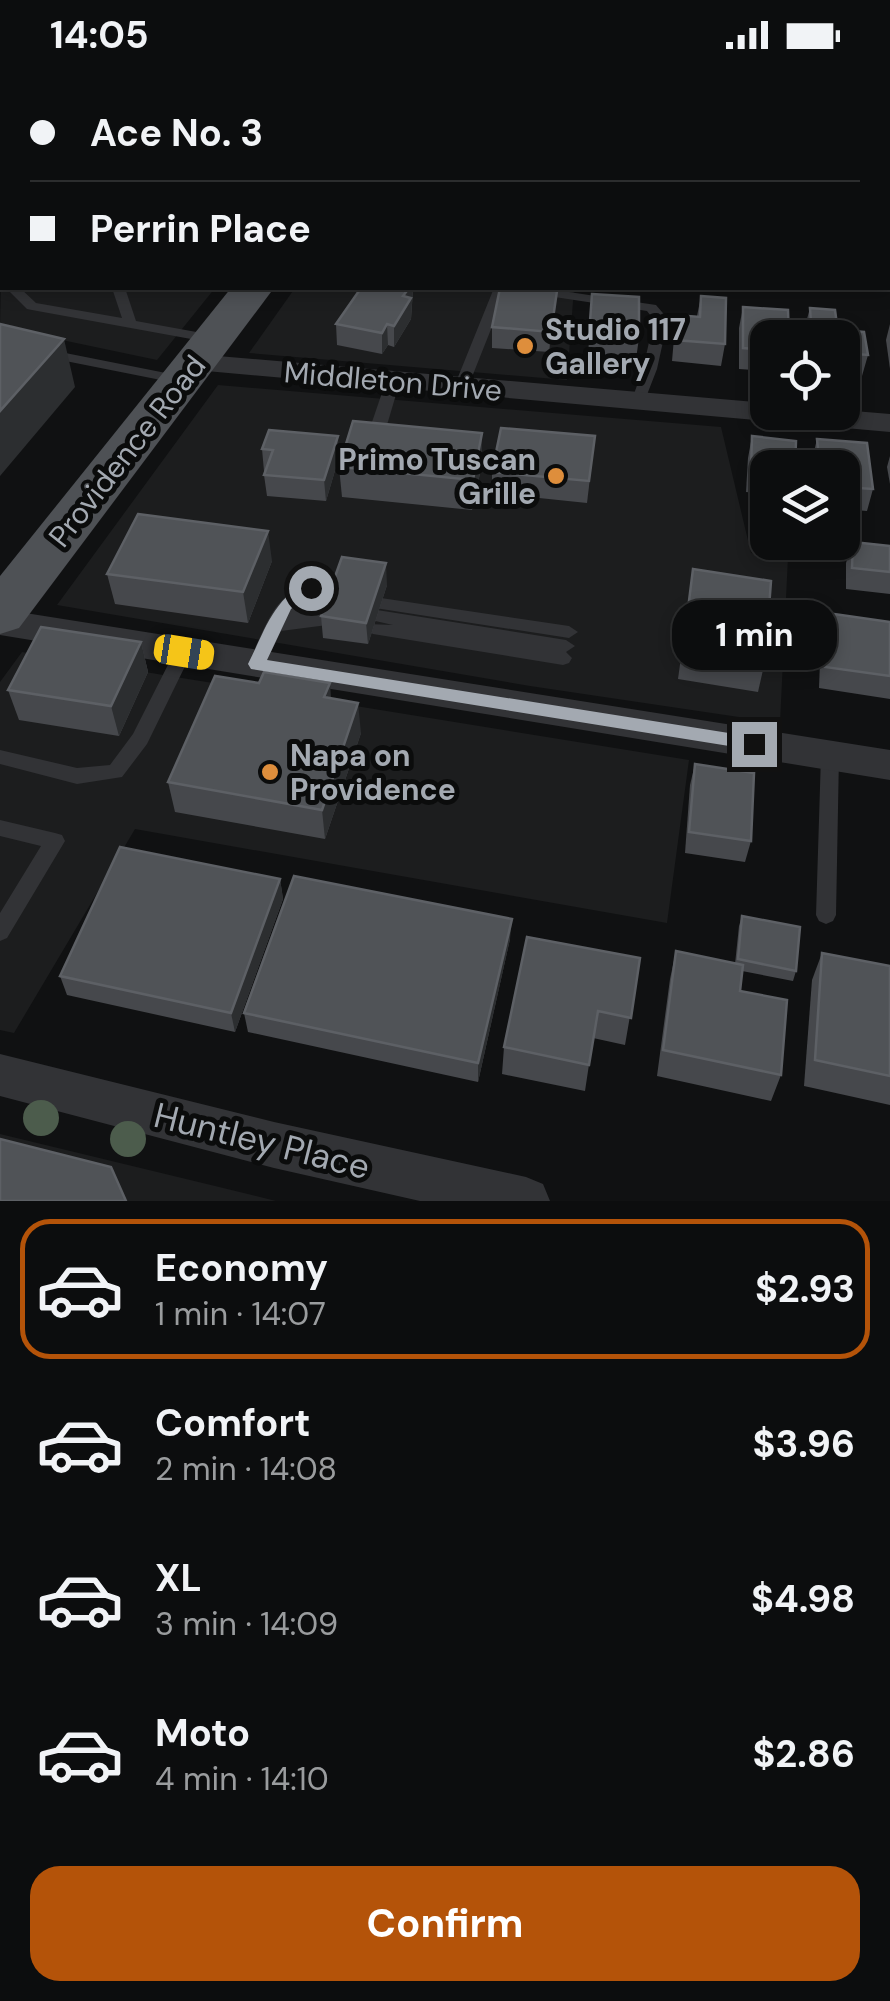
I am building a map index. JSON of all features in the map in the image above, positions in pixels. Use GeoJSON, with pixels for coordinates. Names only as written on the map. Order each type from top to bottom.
{"type":"FeatureCollection","features":[{"type":"Feature","properties":{"kind":"main road","name":"Providence Road"},"geometry":{"type":"LineString","coordinates":[[0,614],[26,568],[251,290]]}},
{"type":"Feature","properties":{"kind":"street","name":"Middleton Drive"},"geometry":{"type":"LineString","coordinates":[[196,361],[890,424]]}},
{"type":"Feature","properties":{"kind":"street"},"geometry":{"type":"LineString","coordinates":[[0,622],[890,764]]}},
{"type":"Feature","properties":{"kind":"street","name":"Huntley Place"},"geometry":{"type":"LineString","coordinates":[[0,1075],[274,1145],[510,1199]]}},
{"type":"Feature","properties":{"kind":"lane"},"geometry":{"type":"LineString","coordinates":[[16,290],[32,306],[130,323],[196,361]]}},
{"type":"Feature","properties":{"kind":"lane"},"geometry":{"type":"LineString","coordinates":[[119,290],[130,323]]}},
{"type":"Feature","properties":{"kind":"lane"},"geometry":{"type":"LineString","coordinates":[[461,387],[499,291],[504,290]]}},
{"type":"Feature","properties":{"kind":"lane"},"geometry":{"type":"LineString","coordinates":[[528,290],[651,308],[660,319],[658,336],[638,402]]}},
{"type":"Feature","properties":{"kind":"lane"},"geometry":{"type":"LineString","coordinates":[[0,344],[196,361]]}},
{"type":"Feature","properties":{"kind":"lane"},"geometry":{"type":"LineString","coordinates":[[379,425],[393,381]]}},
{"type":"Feature","properties":{"kind":"lane"},"geometry":{"type":"LineString","coordinates":[[257,664],[279,616],[335,604]]}},
{"type":"Feature","properties":{"kind":"lane"},"geometry":{"type":"LineString","coordinates":[[379,610],[567,639],[379,610]]}},
{"type":"Feature","properties":{"kind":"lane"},"geometry":{"type":"LineString","coordinates":[[0,758],[77,776],[115,772],[140,739],[184,652]]}},
{"type":"Feature","properties":{"kind":"lane"},"geometry":{"type":"LineString","coordinates":[[826,916],[830,755]]}},
{"type":"Feature","properties":{"kind":"lane"},"geometry":{"type":"LineString","coordinates":[[0,828],[56,841],[0,932]]}},
{"type":"Feature","properties":{"kind":"shaded area"},"geometry":{"type":"Polygon","coordinates":[[[1,290],[213,290],[157,360],[0,327],[1,290]]]}},
{"type":"Feature","properties":{"kind":"shaded area"},"geometry":{"type":"Polygon","coordinates":[[[294,290],[574,290],[567,380],[249,353],[294,290]]]}},
{"type":"Feature","properties":{"kind":"shaded area"},"geometry":{"type":"Polygon","coordinates":[[[218,385],[721,427],[750,560],[788,560],[780,723],[530,686],[57,605],[218,385]]]}},
{"type":"Feature","properties":{"kind":"shaded area"},"geometry":{"type":"Polygon","coordinates":[[[22,652],[689,760],[667,923],[135,829],[14,1033],[0,1030],[0,682],[22,652]]]}},
{"type":"Feature","properties":{"kind":"shaded area"},"geometry":{"type":"Polygon","coordinates":[[[0,1134],[215,1186],[276,1201],[0,1201],[0,1134]]]}},
{"type":"Feature","properties":{"kind":"building"},"geometry":{"type":"Polygon","coordinates":[[[360,290],[408,290],[403,296],[411,298],[394,326],[387,324],[382,333],[336,324],[360,290]]]}},
{"type":"Feature","properties":{"kind":"building"},"geometry":{"type":"Polygon","coordinates":[[[500,290],[557,291],[551,332],[492,327],[500,290]]]}},
{"type":"Feature","properties":{"kind":"building"},"geometry":{"type":"Polygon","coordinates":[[[592,294],[639,297],[639,338],[589,335],[592,294]]]}},
{"type":"Feature","properties":{"kind":"building"},"geometry":{"type":"Polygon","coordinates":[[[701,296],[726,298],[725,344],[675,340],[676,315],[700,317],[701,296]]]}},
{"type":"Feature","properties":{"kind":"building"},"geometry":{"type":"Polygon","coordinates":[[[743,307],[788,310],[788,320],[750,320],[750,349],[743,348],[743,307]]]}},
{"type":"Feature","properties":{"kind":"building"},"geometry":{"type":"Polygon","coordinates":[[[810,308],[835,310],[836,320],[811,320],[810,308]]]}},
{"type":"Feature","properties":{"kind":"building"},"geometry":{"type":"Polygon","coordinates":[[[0,324],[64,339],[0,411],[0,324]]]}},
{"type":"Feature","properties":{"kind":"building"},"geometry":{"type":"Polygon","coordinates":[[[860,332],[864,332],[868,355],[860,354],[860,332]]]}},
{"type":"Feature","properties":{"kind":"building"},"geometry":{"type":"Polygon","coordinates":[[[353,421],[482,433],[473,480],[339,467],[353,421]]]}},
{"type":"Feature","properties":{"kind":"building"},"geometry":{"type":"Polygon","coordinates":[[[501,428],[595,436],[589,481],[492,472],[501,428]]]}},
{"type":"Feature","properties":{"kind":"building"},"geometry":{"type":"Polygon","coordinates":[[[269,430],[338,436],[324,480],[264,475],[273,450],[262,449],[269,430]]]}},
{"type":"Feature","properties":{"kind":"building"},"geometry":{"type":"Polygon","coordinates":[[[752,436],[796,441],[796,450],[752,450],[752,436]]]}},
{"type":"Feature","properties":{"kind":"building"},"geometry":{"type":"Polygon","coordinates":[[[817,439],[867,443],[873,489],[860,488],[860,450],[818,450],[817,439]]]}},
{"type":"Feature","properties":{"kind":"building"},"geometry":{"type":"Polygon","coordinates":[[[138,514],[268,531],[243,592],[107,574],[138,514]]]}},
{"type":"Feature","properties":{"kind":"building"},"geometry":{"type":"Polygon","coordinates":[[[860,543],[890,546],[890,572],[852,568],[852,560],[860,560],[860,543]]]}},
{"type":"Feature","properties":{"kind":"building"},"geometry":{"type":"Polygon","coordinates":[[[342,557],[386,563],[366,623],[321,616],[342,557]]]}},
{"type":"Feature","properties":{"kind":"building"},"geometry":{"type":"Polygon","coordinates":[[[693,569],[771,581],[765,661],[683,649],[693,569]]]}},
{"type":"Feature","properties":{"kind":"building"},"geometry":{"type":"Polygon","coordinates":[[[827,613],[890,622],[890,676],[825,667],[827,613]]]}},
{"type":"Feature","properties":{"kind":"building"},"geometry":{"type":"Polygon","coordinates":[[[41,627],[141,642],[111,706],[8,690],[41,627]]]}},
{"type":"Feature","properties":{"kind":"building","name":"Napa on Providence"},"geometry":{"type":"Polygon","coordinates":[[[264,672],[330,683],[324,697],[358,703],[322,810],[168,782],[215,676],[259,683],[264,672]]]}},
{"type":"Feature","properties":{"kind":"building"},"geometry":{"type":"Polygon","coordinates":[[[695,764],[754,773],[751,841],[689,832],[695,764]]]}},
{"type":"Feature","properties":{"kind":"building"},"geometry":{"type":"Polygon","coordinates":[[[120,847],[280,879],[231,1013],[60,976],[120,847]]]}},
{"type":"Feature","properties":{"kind":"building"},"geometry":{"type":"Polygon","coordinates":[[[294,876],[512,919],[478,1063],[244,1013],[294,876]]]}},
{"type":"Feature","properties":{"kind":"building"},"geometry":{"type":"Polygon","coordinates":[[[742,916],[800,927],[796,971],[738,959],[742,916]]]}},
{"type":"Feature","properties":{"kind":"building"},"geometry":{"type":"Polygon","coordinates":[[[527,937],[640,958],[631,1018],[598,1011],[589,1065],[504,1047],[527,937]]]}},
{"type":"Feature","properties":{"kind":"building"},"geometry":{"type":"Polygon","coordinates":[[[676,951],[743,965],[740,991],[787,1000],[781,1075],[663,1050],[676,951]]]}},
{"type":"Feature","properties":{"kind":"building"},"geometry":{"type":"Polygon","coordinates":[[[822,953],[890,966],[890,1076],[815,1060],[822,953]]]}},
{"type":"Feature","properties":{"kind":"building"},"geometry":{"type":"Polygon","coordinates":[[[0,1139],[111,1167],[126,1201],[0,1201],[0,1139]]]}},
{"type":"Feature","properties":{"kind":"place","name":"Studio 117 Gallery"},"geometry":{"type":"Point","coordinates":[525,346]}},
{"type":"Feature","properties":{"kind":"place","name":"Primo Tuscan Grille"},"geometry":{"type":"Point","coordinates":[556,476]}},
{"type":"Feature","properties":{"kind":"place","name":"Napa on Providence"},"geometry":{"type":"Point","coordinates":[270,772]}},
{"type":"Feature","properties":{"kind":"route"},"geometry":{"type":"LineString","coordinates":[[311,588],[293,596],[284,606],[257,664],[754,744]]}}]}
